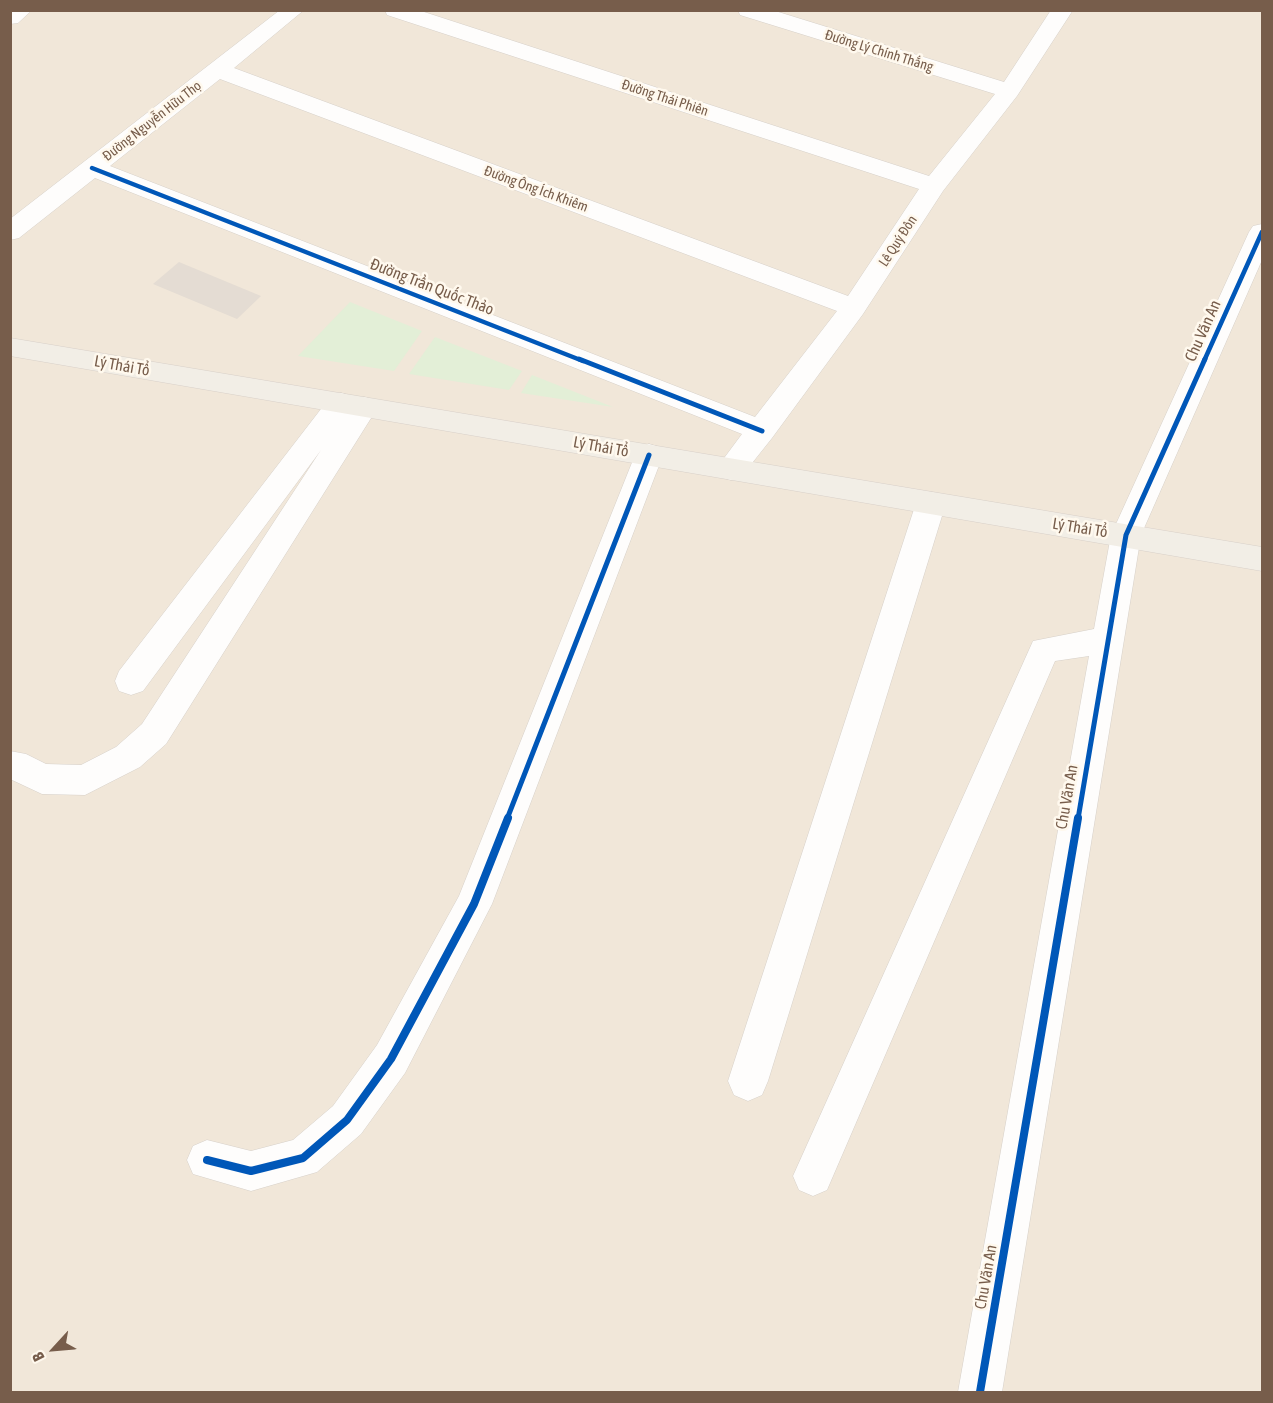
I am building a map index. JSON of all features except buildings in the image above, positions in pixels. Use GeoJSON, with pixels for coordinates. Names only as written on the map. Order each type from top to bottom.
{"type":"FeatureCollection","features":[{"type":"Feature","properties":{"kind":"main road","name":"Lý Thái Tổ"},"geometry":{"type":"LineString","coordinates":[[10,347],[1263,559]]}},
{"type":"Feature","properties":{"kind":"street"},"geometry":{"type":"LineString","coordinates":[[10,18],[22,10]]}},
{"type":"Feature","properties":{"kind":"street","name":"Đường Nguyễn Hữu Thọ"},"geometry":{"type":"LineString","coordinates":[[10,232],[294,10]]}},
{"type":"Feature","properties":{"kind":"street","name":"Đường Thái Phiên"},"geometry":{"type":"LineString","coordinates":[[396,10],[934,186]]}},
{"type":"Feature","properties":{"kind":"street","name":"Đường Lý Chính Thắng"},"geometry":{"type":"LineString","coordinates":[[748,10],[1009,91]]}},
{"type":"Feature","properties":{"kind":"street","name":"Lê Quý Đôn"},"geometry":{"type":"LineString","coordinates":[[731,469],[854,308],[934,186],[1009,91],[1062,10]]}},
{"type":"Feature","properties":{"kind":"street","name":"Đường Ông Ích Khiêm"},"geometry":{"type":"LineString","coordinates":[[218,70],[854,308]]}},
{"type":"Feature","properties":{"kind":"street","name":"Đường Trần Quốc Thảo"},"geometry":{"type":"LineString","coordinates":[[92,168],[762,431]]}},
{"type":"Feature","properties":{"kind":"street","name":"Chu Văn An"},"geometry":{"type":"LineString","coordinates":[[980,1392],[1126,535],[1263,232]]}},
{"type":"Feature","properties":{"kind":"street"},"geometry":{"type":"LineString","coordinates":[[1237,288],[1263,298]]}},
{"type":"Feature","properties":{"kind":"street"},"geometry":{"type":"LineString","coordinates":[[131,681],[353,405]]}},
{"type":"Feature","properties":{"kind":"street"},"geometry":{"type":"LineString","coordinates":[[14,764],[42,779],[85,780],[128,757],[154,734],[353,405]]}},
{"type":"Feature","properties":{"kind":"street"},"geometry":{"type":"LineString","coordinates":[[207,1160],[251,1171],[303,1158],[347,1120],[391,1059],[474,904],[649,455]]}},
{"type":"Feature","properties":{"kind":"street"},"geometry":{"type":"LineString","coordinates":[[748,1081],[931,503]]}},
{"type":"Feature","properties":{"kind":"street"},"geometry":{"type":"LineString","coordinates":[[813,1176],[1044,650],[1108,639]]}},
{"type":"Feature","properties":{"kind":"shaded area"},"geometry":{"type":"Polygon","coordinates":[[[11,11],[1262,11],[1262,1392],[11,1392],[11,11]]]}},
{"type":"Feature","properties":{"kind":"green space"},"geometry":{"type":"Polygon","coordinates":[[[350,302],[422,331],[394,371],[298,356],[350,302]]]}},
{"type":"Feature","properties":{"kind":"green space"},"geometry":{"type":"Polygon","coordinates":[[[435,337],[522,371],[509,390],[409,374],[435,337]]]}},
{"type":"Feature","properties":{"kind":"green space"},"geometry":{"type":"Polygon","coordinates":[[[532,375],[613,407],[521,393],[532,375]]]}},
{"type":"Feature","properties":{"kind":"cycle path"},"geometry":{"type":"LineString","coordinates":[[92,168],[762,431]]}},
{"type":"Feature","properties":{"kind":"cycle path"},"geometry":{"type":"LineString","coordinates":[[980,1392],[1126,535],[1262,232]]}},
{"type":"Feature","properties":{"kind":"cycle path"},"geometry":{"type":"LineString","coordinates":[[207,1160],[251,1171],[303,1158],[347,1120],[391,1059],[474,904],[649,455]]}}]}
